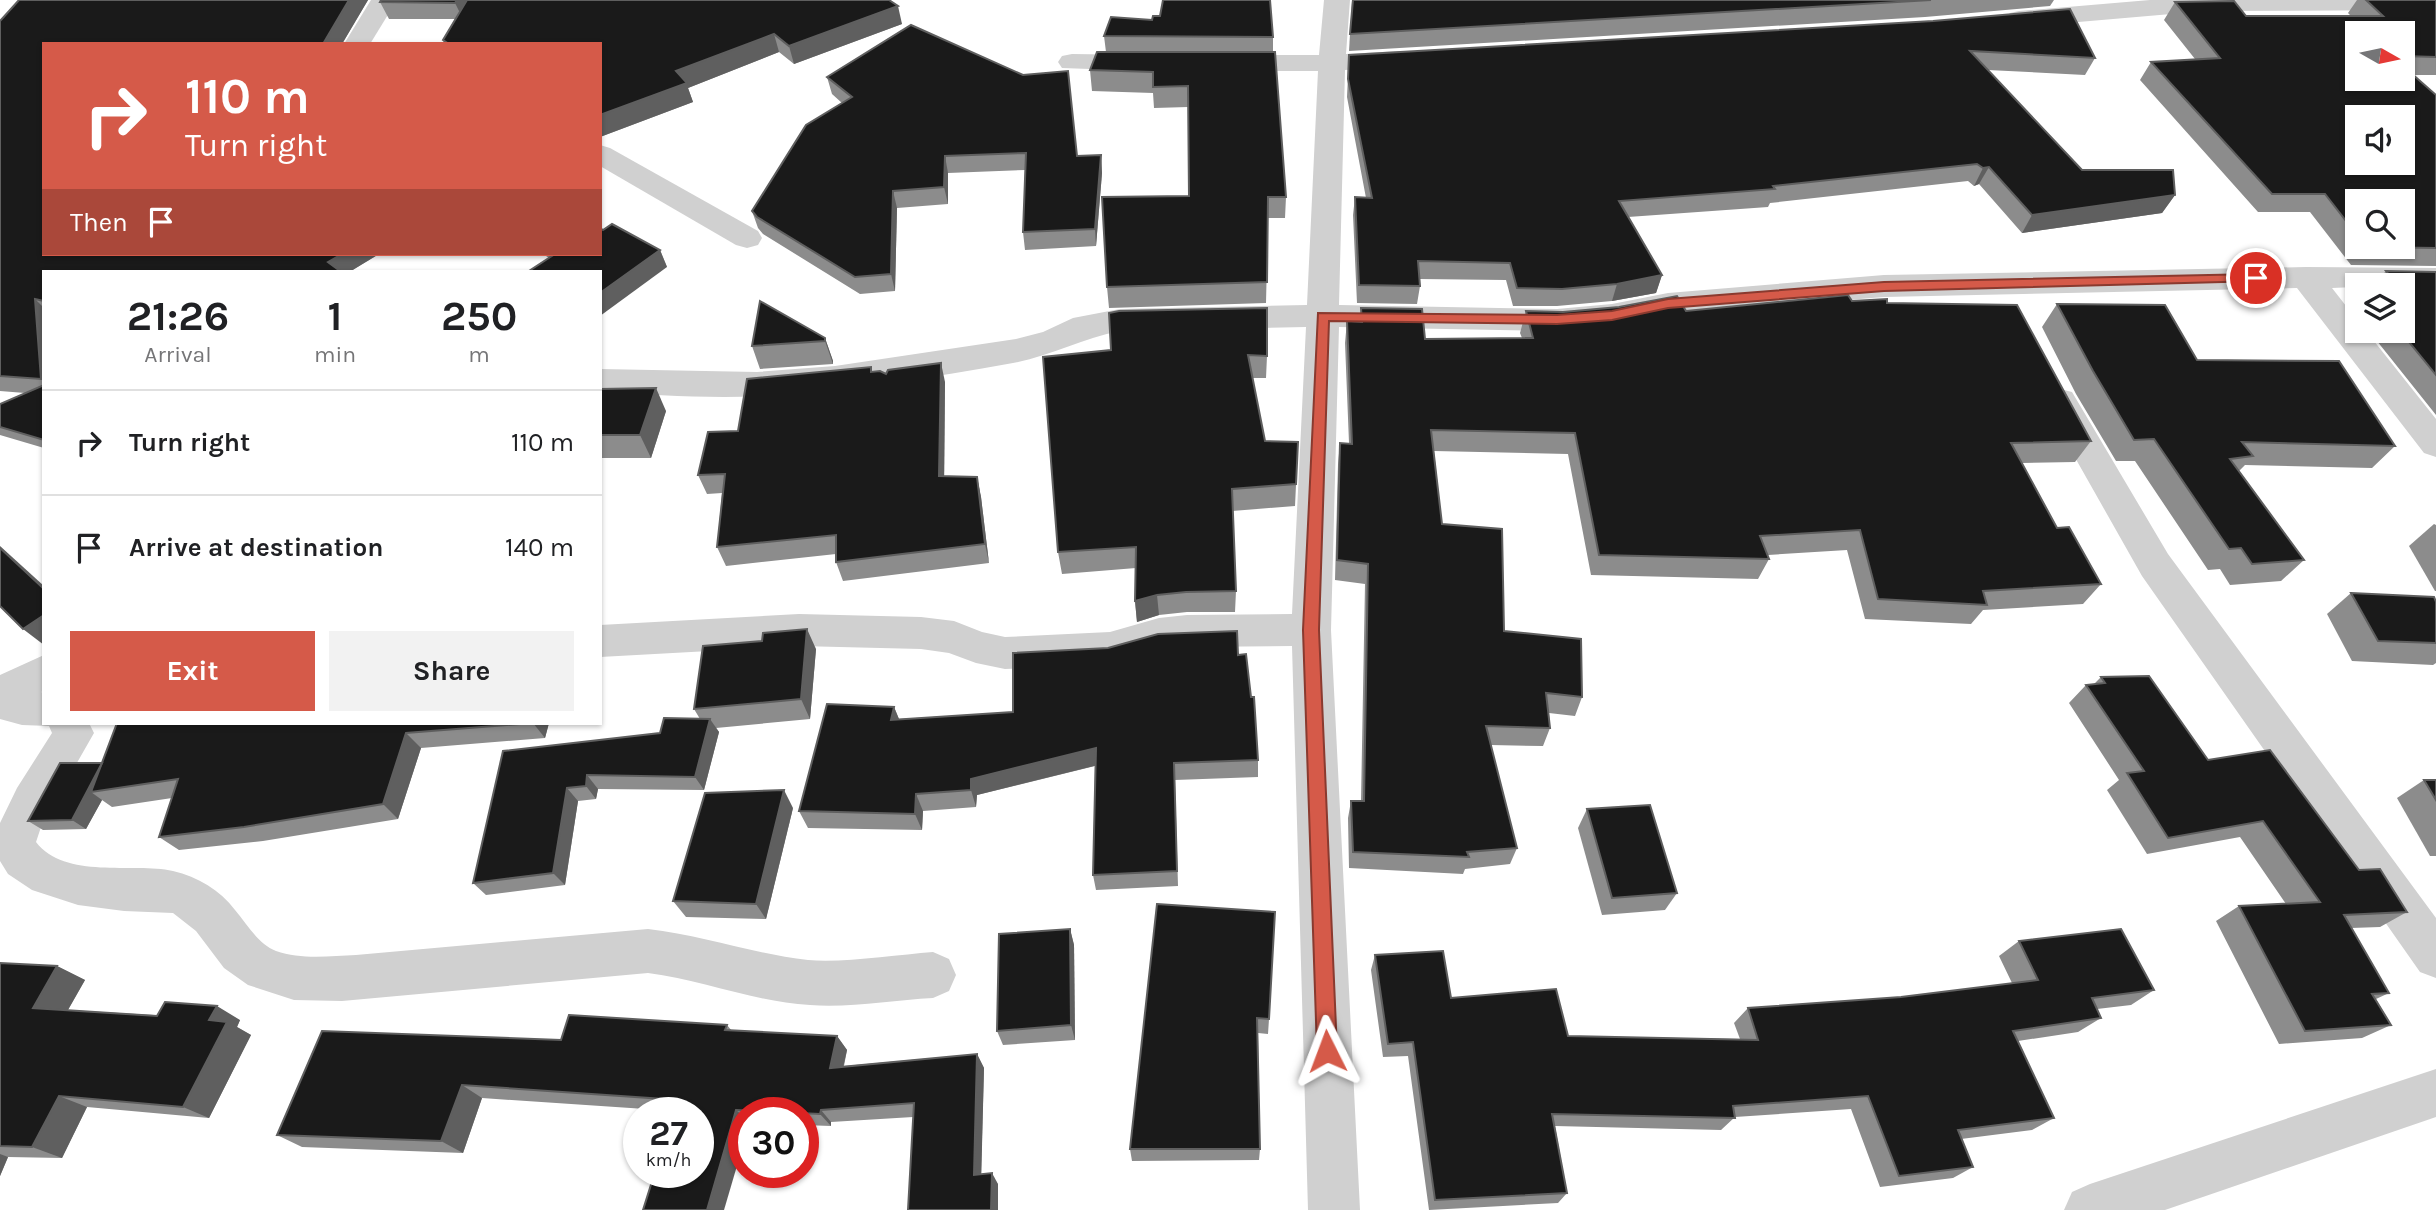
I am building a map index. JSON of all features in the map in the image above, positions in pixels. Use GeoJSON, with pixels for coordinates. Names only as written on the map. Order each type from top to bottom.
{"type":"FeatureCollection","features":[{"type":"Feature","properties":{"kind":"street"},"geometry":{"type":"LineString","coordinates":[[358,42],[384,0]]}},
{"type":"Feature","properties":{"kind":"street"},"geometry":{"type":"LineString","coordinates":[[1334,1210],[1311,630],[1332,63],[1337,0]]}},
{"type":"Feature","properties":{"kind":"street"},"geometry":{"type":"LineString","coordinates":[[1993,21],[2206,3],[2436,2]]}},
{"type":"Feature","properties":{"kind":"street"},"geometry":{"type":"LineString","coordinates":[[1195,63],[1332,63],[1429,58]]}},
{"type":"Feature","properties":{"kind":"street"},"geometry":{"type":"LineString","coordinates":[[1072,62],[1167,63]]}},
{"type":"Feature","properties":{"kind":"street"},"geometry":{"type":"LineString","coordinates":[[602,155],[747,238]]}},
{"type":"Feature","properties":{"kind":"street"},"geometry":{"type":"LineString","coordinates":[[602,381],[757,384],[822,379],[1016,351],[1053,341],[1084,326],[1120,320],[1323,316],[1585,318],[1695,301],[1884,286],[2306,277],[2436,278]]}},
{"type":"Feature","properties":{"kind":"street"},"geometry":{"type":"LineString","coordinates":[[2306,277],[2436,444]]}},
{"type":"Feature","properties":{"kind":"street"},"geometry":{"type":"LineString","coordinates":[[2001,284],[2018,317]]}},
{"type":"Feature","properties":{"kind":"street"},"geometry":{"type":"LineString","coordinates":[[2046,374],[2155,565],[2436,956]]}},
{"type":"Feature","properties":{"kind":"street"},"geometry":{"type":"LineString","coordinates":[[602,641],[799,630],[921,633],[954,637],[976,647],[1004,653],[1110,648],[1159,634],[1187,631],[1311,630]]}},
{"type":"Feature","properties":{"kind":"street"},"geometry":{"type":"LineString","coordinates":[[0,694],[42,673]]}},
{"type":"Feature","properties":{"kind":"street"},"geometry":{"type":"LineString","coordinates":[[0,702],[22,708],[42,709]]}},
{"type":"Feature","properties":{"kind":"street"},"geometry":{"type":"LineString","coordinates":[[69,725],[73,733],[60,760],[20,820],[14,844],[25,862],[46,876],[78,884],[123,890],[173,892],[199,902],[216,918],[242,954],[271,972],[310,979],[356,978],[648,951],[681,955],[773,978],[812,983],[933,975]]}},
{"type":"Feature","properties":{"kind":"street"},"geometry":{"type":"LineString","coordinates":[[2090,1210],[2436,1093]]}},
{"type":"Feature","properties":{"kind":"building"},"geometry":{"type":"Polygon","coordinates":[[[19,0],[349,0],[324,42],[42,42],[42,256],[338,256],[328,262],[339,270],[42,270],[42,301],[35,299],[41,379],[0,376],[0,21],[19,0]]]}},
{"type":"Feature","properties":{"kind":"building"},"geometry":{"type":"Polygon","coordinates":[[[457,0],[455,3],[380,2],[457,0]]]}},
{"type":"Feature","properties":{"kind":"building"},"geometry":{"type":"Polygon","coordinates":[[[467,0],[889,0],[898,6],[789,46],[774,34],[676,71],[687,83],[602,114],[602,42],[443,40],[467,0]]]}},
{"type":"Feature","properties":{"kind":"building"},"geometry":{"type":"Polygon","coordinates":[[[1163,0],[1270,0],[1273,37],[1104,36],[1111,17],[1152,20],[1153,16],[1160,16],[1163,0]]]}},
{"type":"Feature","properties":{"kind":"building"},"geometry":{"type":"Polygon","coordinates":[[[1353,0],[1931,0],[1350,34],[1353,0]]]}},
{"type":"Feature","properties":{"kind":"building"},"geometry":{"type":"Polygon","coordinates":[[[2366,0],[2436,0],[2436,57],[2415,56],[2415,21],[2345,21],[2345,91],[2415,91],[2415,77],[2436,95],[2436,248],[2415,248],[2415,189],[2345,189],[2345,220],[2325,194],[2272,194],[2151,62],[2220,58],[2175,2],[2234,1],[2246,16],[2383,16],[2366,0]]]}},
{"type":"Feature","properties":{"kind":"building"},"geometry":{"type":"Polygon","coordinates":[[[2070,9],[2095,58],[1970,51],[2082,170],[2173,170],[2175,195],[2032,215],[1989,167],[1983,168],[1977,164],[1773,186],[1775,189],[1619,201],[1662,275],[1617,284],[1562,289],[1517,288],[1510,263],[1418,261],[1420,286],[1359,285],[1355,197],[1372,198],[1348,79],[1349,55],[1933,21],[2070,9]]]}},
{"type":"Feature","properties":{"kind":"building"},"geometry":{"type":"Polygon","coordinates":[[[911,25],[1023,75],[1068,71],[1077,156],[1101,155],[1095,229],[1023,232],[1026,153],[945,156],[944,187],[893,191],[891,274],[855,277],[757,217],[752,211],[806,125],[852,97],[827,77],[911,25]]]}},
{"type":"Feature","properties":{"kind":"building"},"geometry":{"type":"Polygon","coordinates":[[[1097,52],[1275,52],[1286,197],[1268,197],[1267,282],[1107,287],[1102,197],[1189,196],[1188,86],[1153,87],[1153,72],[1090,70],[1097,52]]]}},
{"type":"Feature","properties":{"kind":"building"},"geometry":{"type":"Polygon","coordinates":[[[612,224],[660,250],[602,292],[602,270],[531,270],[552,256],[602,256],[603,230],[612,224]]]}},
{"type":"Feature","properties":{"kind":"building"},"geometry":{"type":"Polygon","coordinates":[[[2386,271],[2436,272],[2436,375],[2410,343],[2415,343],[2415,273],[2386,271]]]}},
{"type":"Feature","properties":{"kind":"building"},"geometry":{"type":"Polygon","coordinates":[[[1848,295],[1852,301],[1887,299],[1887,303],[2017,305],[2091,441],[2011,443],[2057,528],[2069,527],[2101,584],[1983,591],[1987,605],[1878,599],[1860,530],[1760,536],[1769,559],[1599,555],[1575,433],[1431,430],[1442,524],[1502,529],[1504,631],[1581,639],[1582,697],[1546,693],[1550,728],[1486,726],[1517,848],[1467,852],[1469,857],[1353,852],[1351,801],[1364,801],[1368,564],[1337,560],[1340,443],[1352,444],[1347,321],[1362,322],[1361,308],[1422,309],[1425,339],[1533,338],[1526,311],[1563,312],[1619,307],[1677,296],[1686,311],[1848,295]]]}},
{"type":"Feature","properties":{"kind":"building"},"geometry":{"type":"Polygon","coordinates":[[[760,301],[825,338],[825,341],[752,346],[760,301]]]}},
{"type":"Feature","properties":{"kind":"building"},"geometry":{"type":"Polygon","coordinates":[[[2057,304],[2165,305],[2197,360],[2339,361],[2395,446],[2242,442],[2253,456],[2230,459],[2304,560],[2252,564],[2241,548],[2229,549],[2154,439],[2134,440],[2057,304]]]}},
{"type":"Feature","properties":{"kind":"building"},"geometry":{"type":"Polygon","coordinates":[[[1267,308],[1267,356],[1248,355],[1265,441],[1298,442],[1296,484],[1232,489],[1236,591],[1186,592],[1135,601],[1136,547],[1058,552],[1043,357],[1111,350],[1109,313],[1267,308]]]}},
{"type":"Feature","properties":{"kind":"building"},"geometry":{"type":"Polygon","coordinates":[[[941,363],[939,476],[977,477],[985,544],[836,562],[836,535],[717,547],[725,474],[698,475],[708,432],[738,431],[747,379],[871,367],[871,372],[880,371],[886,374],[888,370],[941,363]]]}},
{"type":"Feature","properties":{"kind":"building"},"geometry":{"type":"Polygon","coordinates":[[[42,386],[42,439],[0,427],[0,404],[42,386]]]}},
{"type":"Feature","properties":{"kind":"building"},"geometry":{"type":"Polygon","coordinates":[[[656,388],[640,435],[602,435],[602,389],[656,388]]]}},
{"type":"Feature","properties":{"kind":"building"},"geometry":{"type":"Polygon","coordinates":[[[0,548],[42,587],[42,616],[23,629],[0,606],[0,548]]]}},
{"type":"Feature","properties":{"kind":"building"},"geometry":{"type":"Polygon","coordinates":[[[2351,593],[2434,597],[2436,643],[2378,641],[2351,593]]]}},
{"type":"Feature","properties":{"kind":"building"},"geometry":{"type":"Polygon","coordinates":[[[807,629],[801,699],[694,709],[703,646],[762,641],[763,633],[807,629]]]}},
{"type":"Feature","properties":{"kind":"building"},"geometry":{"type":"Polygon","coordinates":[[[1237,631],[1238,655],[1246,654],[1251,697],[1254,697],[1258,760],[1174,763],[1177,871],[1093,875],[1096,748],[971,779],[971,790],[916,794],[915,814],[799,811],[827,704],[894,707],[891,720],[1013,712],[1013,653],[1108,648],[1158,634],[1237,631]]]}},
{"type":"Feature","properties":{"kind":"building"},"geometry":{"type":"Polygon","coordinates":[[[2149,676],[2208,760],[2270,750],[2359,870],[2380,869],[2407,912],[2344,915],[2389,993],[2372,994],[2391,1025],[2305,1031],[2239,906],[2320,902],[2263,821],[2168,838],[2127,773],[2144,771],[2086,685],[2105,683],[2101,677],[2149,676]]]}},
{"type":"Feature","properties":{"kind":"building"},"geometry":{"type":"Polygon","coordinates":[[[664,718],[710,719],[695,777],[587,775],[586,786],[567,788],[553,873],[473,883],[503,751],[660,733],[664,718]]]}},
{"type":"Feature","properties":{"kind":"building"},"geometry":{"type":"Polygon","coordinates":[[[116,725],[508,725],[406,733],[383,804],[244,827],[159,837],[178,779],[91,792],[116,725]]]}},
{"type":"Feature","properties":{"kind":"building"},"geometry":{"type":"Polygon","coordinates":[[[60,763],[102,763],[72,820],[28,821],[60,763]]]}},
{"type":"Feature","properties":{"kind":"building"},"geometry":{"type":"Polygon","coordinates":[[[2424,780],[2436,780],[2436,800],[2424,780]]]}},
{"type":"Feature","properties":{"kind":"building"},"geometry":{"type":"Polygon","coordinates":[[[784,790],[756,904],[673,901],[705,793],[784,790]]]}},
{"type":"Feature","properties":{"kind":"building"},"geometry":{"type":"Polygon","coordinates":[[[1650,805],[1677,893],[1612,898],[1587,809],[1650,805]]]}},
{"type":"Feature","properties":{"kind":"building"},"geometry":{"type":"Polygon","coordinates":[[[1157,904],[1275,912],[1269,1019],[1257,1018],[1260,1149],[1130,1149],[1157,904]]]}},
{"type":"Feature","properties":{"kind":"building"},"geometry":{"type":"Polygon","coordinates":[[[1070,929],[1071,1025],[997,1031],[999,934],[1070,929]]]}},
{"type":"Feature","properties":{"kind":"building"},"geometry":{"type":"Polygon","coordinates":[[[2121,929],[2154,990],[2092,998],[2101,1018],[2013,1031],[2054,1118],[1958,1130],[1973,1167],[1899,1176],[1868,1096],[1733,1106],[1735,1118],[1552,1114],[1567,1193],[1435,1200],[1413,1042],[1388,1044],[1375,955],[1443,951],[1451,998],[1556,989],[1568,1036],[1758,1040],[1748,1008],[1901,997],[2038,980],[2019,941],[2121,929]]]}},
{"type":"Feature","properties":{"kind":"building"},"geometry":{"type":"Polygon","coordinates":[[[0,963],[57,966],[33,1008],[157,1016],[165,1002],[217,1006],[209,1020],[227,1022],[183,1107],[59,1096],[32,1147],[0,1146],[0,963]]]}},
{"type":"Feature","properties":{"kind":"building"},"geometry":{"type":"Polygon","coordinates":[[[569,1015],[727,1025],[725,1030],[837,1036],[830,1068],[977,1054],[974,1175],[992,1173],[991,1210],[908,1210],[914,1103],[821,1110],[820,1114],[819,1097],[728,1097],[728,1138],[714,1186],[714,1097],[635,1097],[462,1085],[441,1141],[277,1135],[322,1031],[561,1040],[569,1015]]]}},
{"type":"Feature","properties":{"kind":"building"},"geometry":{"type":"Polygon","coordinates":[[[650,1188],[713,1188],[707,1210],[643,1210],[650,1188]]]}},
{"type":"Feature","properties":{"kind":"route"},"geometry":{"type":"LineString","coordinates":[[1327,1051],[1311,630],[1323,316],[1557,320],[1612,316],[1668,304],[1884,286],[2256,278]]}}]}
